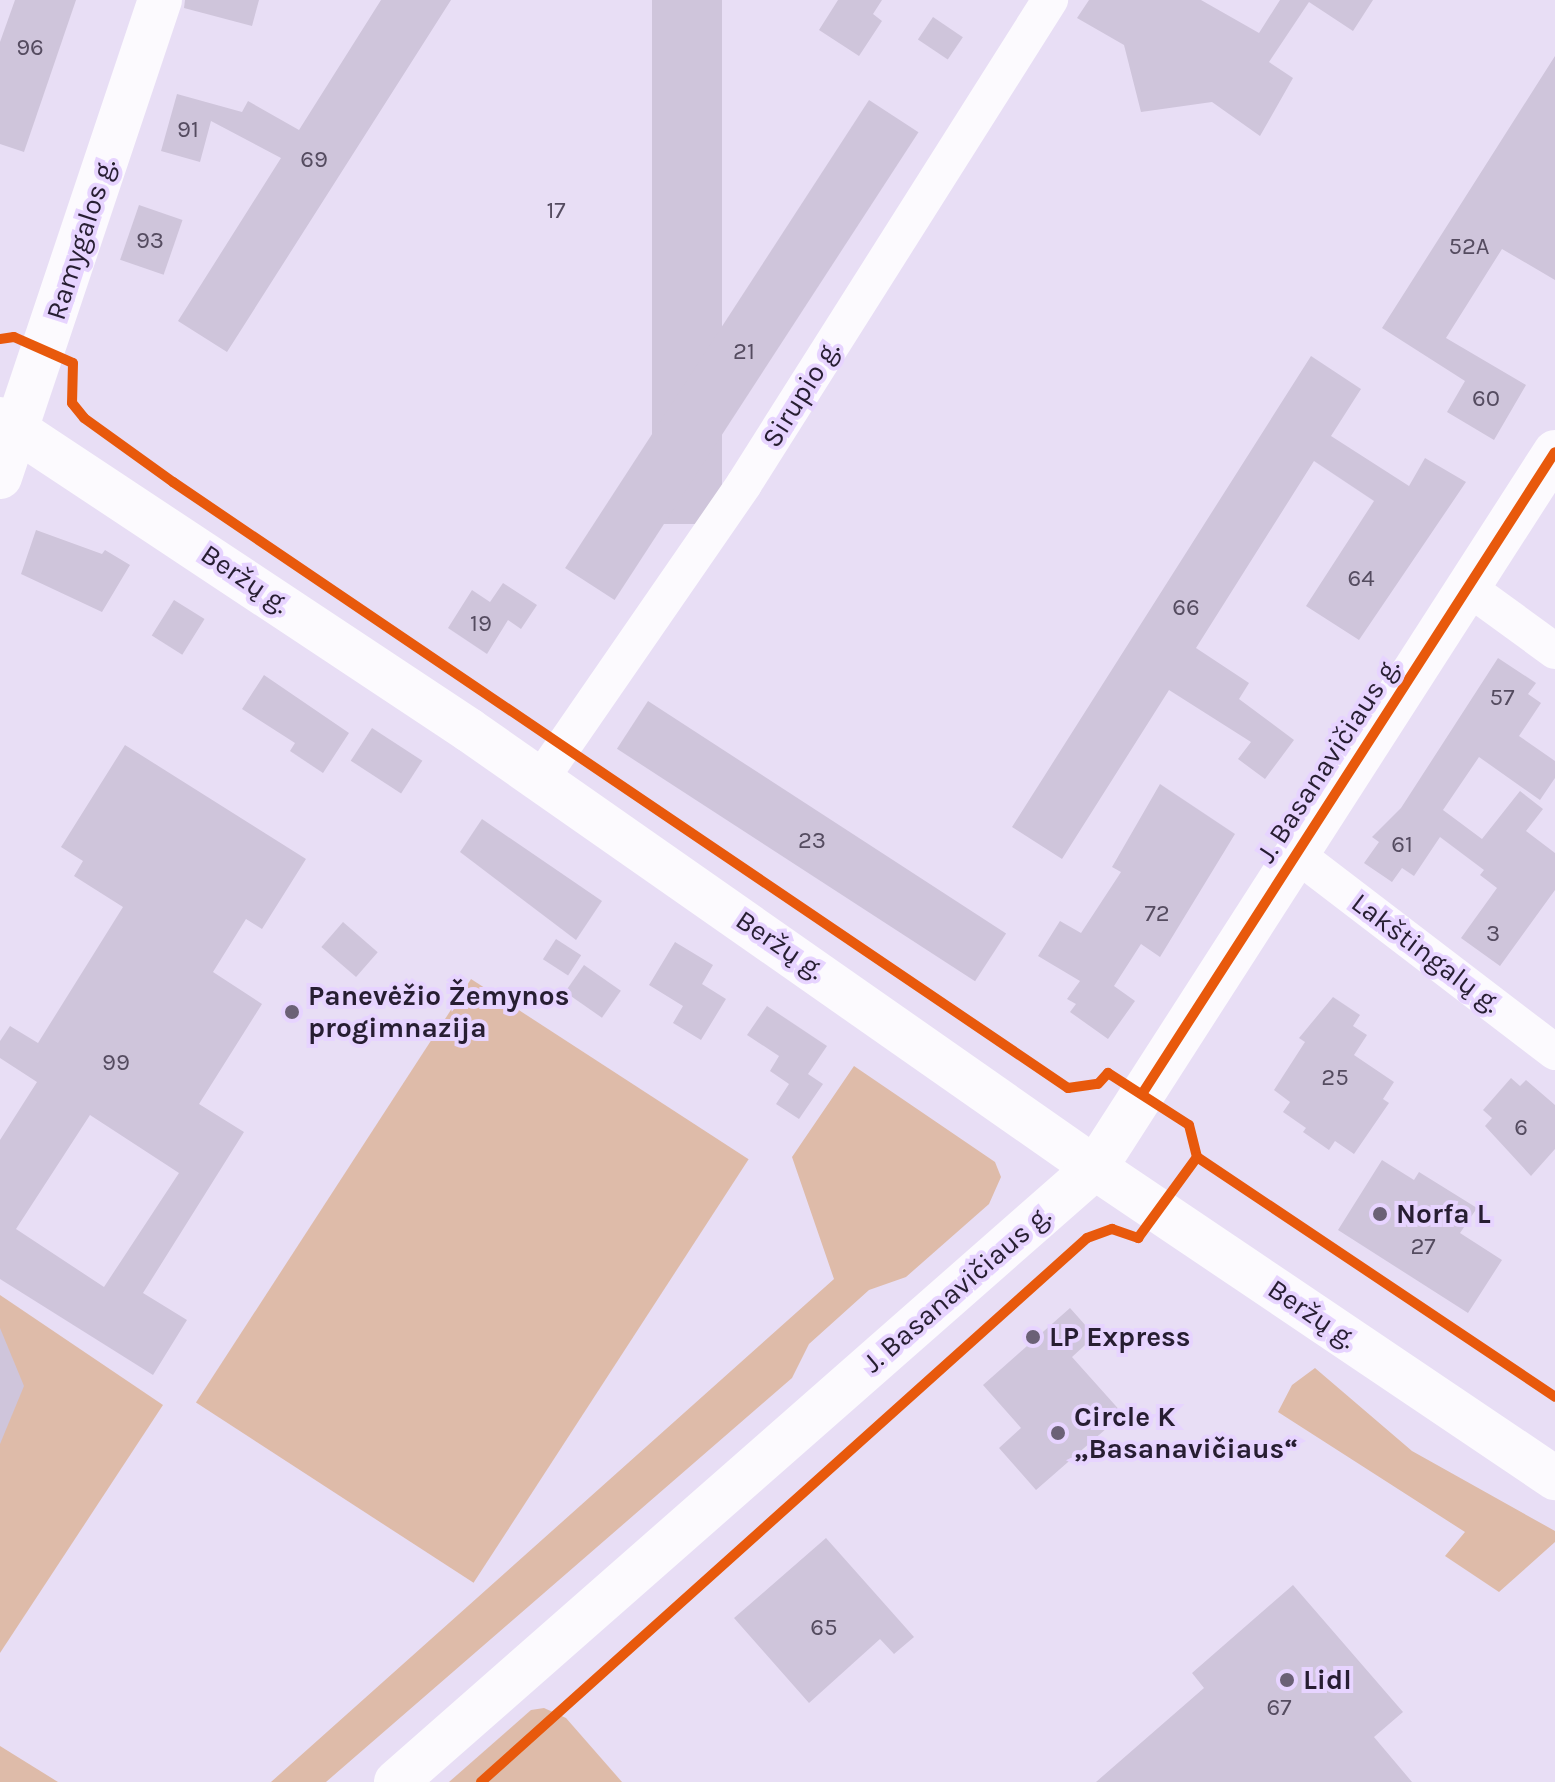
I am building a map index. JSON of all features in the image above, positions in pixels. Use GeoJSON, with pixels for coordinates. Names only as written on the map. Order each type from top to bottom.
{"type":"FeatureCollection","features":[{"type":"Feature","properties":{"kind":"main road","name":"Ramygalos g."},"geometry":{"type":"LineString","coordinates":[[0,477],[9,422],[160,0]]}},
{"type":"Feature","properties":{"kind":"main road","name":"Beržų g."},"geometry":{"type":"LineString","coordinates":[[9,422],[540,780],[1095,1168],[1555,1478]]}},
{"type":"Feature","properties":{"kind":"main road","name":"J. Basanavičiaus g."},"geometry":{"type":"LineString","coordinates":[[396,1782],[1095,1168],[1555,452]]}},
{"type":"Feature","properties":{"kind":"street","name":"Sirupio g."},"geometry":{"type":"LineString","coordinates":[[540,780],[744,484],[1050,0]]}},
{"type":"Feature","properties":{"kind":"street"},"geometry":{"type":"LineString","coordinates":[[1467,587],[1555,651]]}},
{"type":"Feature","properties":{"kind":"street","name":"Lakštingalų g."},"geometry":{"type":"LineString","coordinates":[[1296,854],[1555,1052]]}},
{"type":"Feature","properties":{"kind":"shaded area"},"geometry":{"type":"Polygon","coordinates":[[[471,979],[749,1159],[474,1583],[196,1403],[471,979]]]}},
{"type":"Feature","properties":{"kind":"shaded area"},"geometry":{"type":"Polygon","coordinates":[[[854,1066],[995,1162],[1001,1177],[989,1204],[906,1277],[869,1290],[809,1344],[792,1378],[326,1782],[271,1782],[834,1279],[792,1157],[854,1066]]]}},
{"type":"Feature","properties":{"kind":"shaded area"},"geometry":{"type":"Polygon","coordinates":[[[0,1295],[163,1405],[0,1653],[0,1295]]]}},
{"type":"Feature","properties":{"kind":"shaded area"},"geometry":{"type":"Polygon","coordinates":[[[1315,1368],[1412,1451],[1555,1531],[1555,1542],[1499,1592],[1445,1556],[1465,1532],[1278,1412],[1292,1385],[1315,1368]]]}},
{"type":"Feature","properties":{"kind":"shaded area"},"geometry":{"type":"Polygon","coordinates":[[[544,1708],[566,1718],[622,1782],[449,1782],[531,1710],[544,1708]]]}},
{"type":"Feature","properties":{"kind":"shaded area"},"geometry":{"type":"Polygon","coordinates":[[[0,1746],[58,1782],[0,1782],[0,1746]]]}},
{"type":"Feature","properties":{"kind":"building"},"geometry":{"type":"Polygon","coordinates":[[[15,0],[76,0],[24,152],[0,144],[0,42],[15,0]]]}},
{"type":"Feature","properties":{"kind":"building"},"geometry":{"type":"Polygon","coordinates":[[[185,0],[259,0],[252,26],[184,8],[185,0]]]}},
{"type":"Feature","properties":{"kind":"building"},"geometry":{"type":"Polygon","coordinates":[[[381,0],[451,0],[227,352],[178,321],[281,158],[211,121],[200,162],[161,151],[177,94],[242,112],[248,101],[299,130],[381,0]]]}},
{"type":"Feature","properties":{"kind":"building"},"geometry":{"type":"Polygon","coordinates":[[[652,0],[722,0],[722,524],[652,524],[652,0]]]}},
{"type":"Feature","properties":{"kind":"building"},"geometry":{"type":"Polygon","coordinates":[[[838,0],[882,0],[873,14],[882,21],[859,56],[819,30],[838,0]]]}},
{"type":"Feature","properties":{"kind":"building"},"geometry":{"type":"Polygon","coordinates":[[[1089,0],[1201,0],[1259,33],[1280,0],[1373,0],[1353,31],[1309,2],[1269,62],[1293,78],[1260,136],[1212,102],[1141,112],[1124,45],[1077,18],[1089,0]]]}},
{"type":"Feature","properties":{"kind":"building"},"geometry":{"type":"Polygon","coordinates":[[[933,17],[963,37],[948,60],[918,39],[933,17]]]}},
{"type":"Feature","properties":{"kind":"building"},"geometry":{"type":"Polygon","coordinates":[[[1555,56],[1555,280],[1502,249],[1446,338],[1526,385],[1494,440],[1447,412],[1465,381],[1382,328],[1555,56]]]}},
{"type":"Feature","properties":{"kind":"building"},"geometry":{"type":"Polygon","coordinates":[[[869,100],[918,132],[615,600],[565,568],[869,100]]]}},
{"type":"Feature","properties":{"kind":"building"},"geometry":{"type":"Polygon","coordinates":[[[139,205],[182,220],[164,275],[120,260],[139,205]]]}},
{"type":"Feature","properties":{"kind":"building"},"geometry":{"type":"Polygon","coordinates":[[[1311,356],[1361,389],[1331,436],[1409,486],[1425,458],[1466,482],[1359,640],[1306,606],[1374,501],[1314,461],[1196,648],[1249,683],[1239,699],[1294,740],[1265,779],[1238,759],[1251,742],[1169,690],[1062,859],[1012,827],[1311,356]]]}},
{"type":"Feature","properties":{"kind":"building"},"geometry":{"type":"Polygon","coordinates":[[[36,530],[102,554],[105,550],[130,565],[102,612],[21,574],[36,530]]]}},
{"type":"Feature","properties":{"kind":"building"},"geometry":{"type":"Polygon","coordinates":[[[503,583],[537,605],[521,629],[508,620],[487,654],[448,628],[472,590],[490,602],[503,583]]]}},
{"type":"Feature","properties":{"kind":"building"},"geometry":{"type":"Polygon","coordinates":[[[174,600],[205,619],[182,655],[152,636],[174,600]]]}},
{"type":"Feature","properties":{"kind":"building"},"geometry":{"type":"Polygon","coordinates":[[[1498,658],[1536,683],[1528,694],[1541,703],[1519,736],[1555,761],[1555,778],[1540,800],[1479,757],[1443,810],[1482,839],[1520,791],[1543,809],[1526,831],[1555,853],[1555,890],[1500,966],[1461,938],[1497,888],[1480,875],[1484,870],[1440,837],[1414,876],[1402,868],[1392,882],[1364,863],[1379,842],[1372,837],[1401,808],[1498,658]]]}},
{"type":"Feature","properties":{"kind":"building"},"geometry":{"type":"Polygon","coordinates":[[[264,675],[349,733],[323,773],[290,751],[295,743],[242,709],[264,675]]]}},
{"type":"Feature","properties":{"kind":"building"},"geometry":{"type":"Polygon","coordinates":[[[648,701],[1006,934],[975,981],[617,749],[648,701]]]}},
{"type":"Feature","properties":{"kind":"building"},"geometry":{"type":"Polygon","coordinates":[[[372,728],[422,761],[401,793],[351,761],[372,728]]]}},
{"type":"Feature","properties":{"kind":"building"},"geometry":{"type":"Polygon","coordinates":[[[125,745],[306,859],[262,929],[246,919],[213,972],[262,1004],[199,1104],[244,1132],[143,1293],[187,1320],[153,1375],[0,1279],[0,1140],[37,1082],[0,1058],[0,1041],[10,1026],[38,1043],[123,907],[74,876],[83,861],[61,847],[125,745]],[[90,1115],[16,1229],[104,1287],[179,1173],[90,1115]]]}},
{"type":"Feature","properties":{"kind":"building"},"geometry":{"type":"Polygon","coordinates":[[[1160,784],[1235,834],[1160,957],[1141,944],[1114,986],[1135,1001],[1108,1039],[1070,1012],[1076,1004],[1067,999],[1080,981],[1038,956],[1060,921],[1081,933],[1121,872],[1112,867],[1160,784]]]}},
{"type":"Feature","properties":{"kind":"building"},"geometry":{"type":"Polygon","coordinates":[[[482,819],[602,901],[576,940],[460,852],[482,819]]]}},
{"type":"Feature","properties":{"kind":"building"},"geometry":{"type":"Polygon","coordinates":[[[343,922],[378,952],[356,977],[321,947],[343,922]]]}},
{"type":"Feature","properties":{"kind":"building"},"geometry":{"type":"Polygon","coordinates":[[[556,939],[581,955],[568,975],[543,959],[556,939]]]}},
{"type":"Feature","properties":{"kind":"building"},"geometry":{"type":"Polygon","coordinates":[[[675,942],[713,965],[702,984],[726,999],[701,1040],[673,1023],[683,1006],[649,985],[675,942]]]}},
{"type":"Feature","properties":{"kind":"building"},"geometry":{"type":"Polygon","coordinates":[[[584,965],[621,991],[602,1018],[565,992],[584,965]]]}},
{"type":"Feature","properties":{"kind":"building"},"geometry":{"type":"Polygon","coordinates":[[[1333,997],[1360,1015],[1353,1026],[1367,1035],[1354,1055],[1394,1082],[1383,1099],[1389,1103],[1354,1154],[1335,1141],[1329,1150],[1303,1132],[1306,1128],[1283,1112],[1290,1102],[1274,1090],[1305,1042],[1299,1038],[1333,997]]]}},
{"type":"Feature","properties":{"kind":"building"},"geometry":{"type":"Polygon","coordinates":[[[767,1006],[827,1046],[808,1074],[823,1084],[799,1119],[776,1104],[789,1084],[770,1071],[779,1056],[747,1035],[767,1006]]]}},
{"type":"Feature","properties":{"kind":"building"},"geometry":{"type":"Polygon","coordinates":[[[1511,1078],[1520,1086],[1526,1080],[1555,1105],[1555,1149],[1531,1176],[1485,1126],[1492,1118],[1483,1110],[1511,1078]]]}},
{"type":"Feature","properties":{"kind":"building"},"geometry":{"type":"Polygon","coordinates":[[[1382,1160],[1414,1180],[1419,1172],[1477,1208],[1460,1233],[1502,1260],[1468,1313],[1338,1230],[1382,1160]]]}},
{"type":"Feature","properties":{"kind":"building"},"geometry":{"type":"Polygon","coordinates":[[[1070,1308],[1095,1336],[1072,1357],[1123,1414],[1036,1490],[999,1448],[1021,1428],[983,1385],[1070,1308]]]}},
{"type":"Feature","properties":{"kind":"building"},"geometry":{"type":"Polygon","coordinates":[[[0,1328],[24,1386],[0,1444],[0,1328]]]}},
{"type":"Feature","properties":{"kind":"building"},"geometry":{"type":"Polygon","coordinates":[[[826,1538],[914,1637],[894,1654],[880,1639],[809,1703],[734,1618],[826,1538]]]}},
{"type":"Feature","properties":{"kind":"building","name":"Lidl"},"geometry":{"type":"Polygon","coordinates":[[[1293,1585],[1403,1712],[1374,1737],[1412,1782],[1096,1782],[1204,1688],[1192,1673],[1293,1585]]]}},
{"type":"Feature","properties":{"kind":"cycle path"},"geometry":{"type":"LineString","coordinates":[[0,339],[14,337],[73,363],[72,403],[84,418],[173,482],[1068,1088],[1098,1084],[1108,1073],[1189,1125],[1197,1157],[1555,1397]]}},
{"type":"Feature","properties":{"kind":"cycle path"},"geometry":{"type":"LineString","coordinates":[[1142,1094],[1555,452]]}},
{"type":"Feature","properties":{"kind":"cycle path"},"geometry":{"type":"LineString","coordinates":[[481,1782],[1087,1238],[1112,1229],[1138,1238],[1197,1157]]}},
{"type":"Feature","properties":{"kind":"place","name":"Panevėžio Žemynos progimnazija"},"geometry":{"type":"Point","coordinates":[292,1012]}},
{"type":"Feature","properties":{"kind":"place","name":"Norfa L"},"geometry":{"type":"Point","coordinates":[1380,1214]}},
{"type":"Feature","properties":{"kind":"place","name":"LP Express"},"geometry":{"type":"Point","coordinates":[1033,1337]}},
{"type":"Feature","properties":{"kind":"place","name":"Circle K „Basanavičiaus“"},"geometry":{"type":"Point","coordinates":[1058,1433]}},
{"type":"Feature","properties":{"kind":"place","name":"Lidl"},"geometry":{"type":"Point","coordinates":[1287,1680]}}]}
